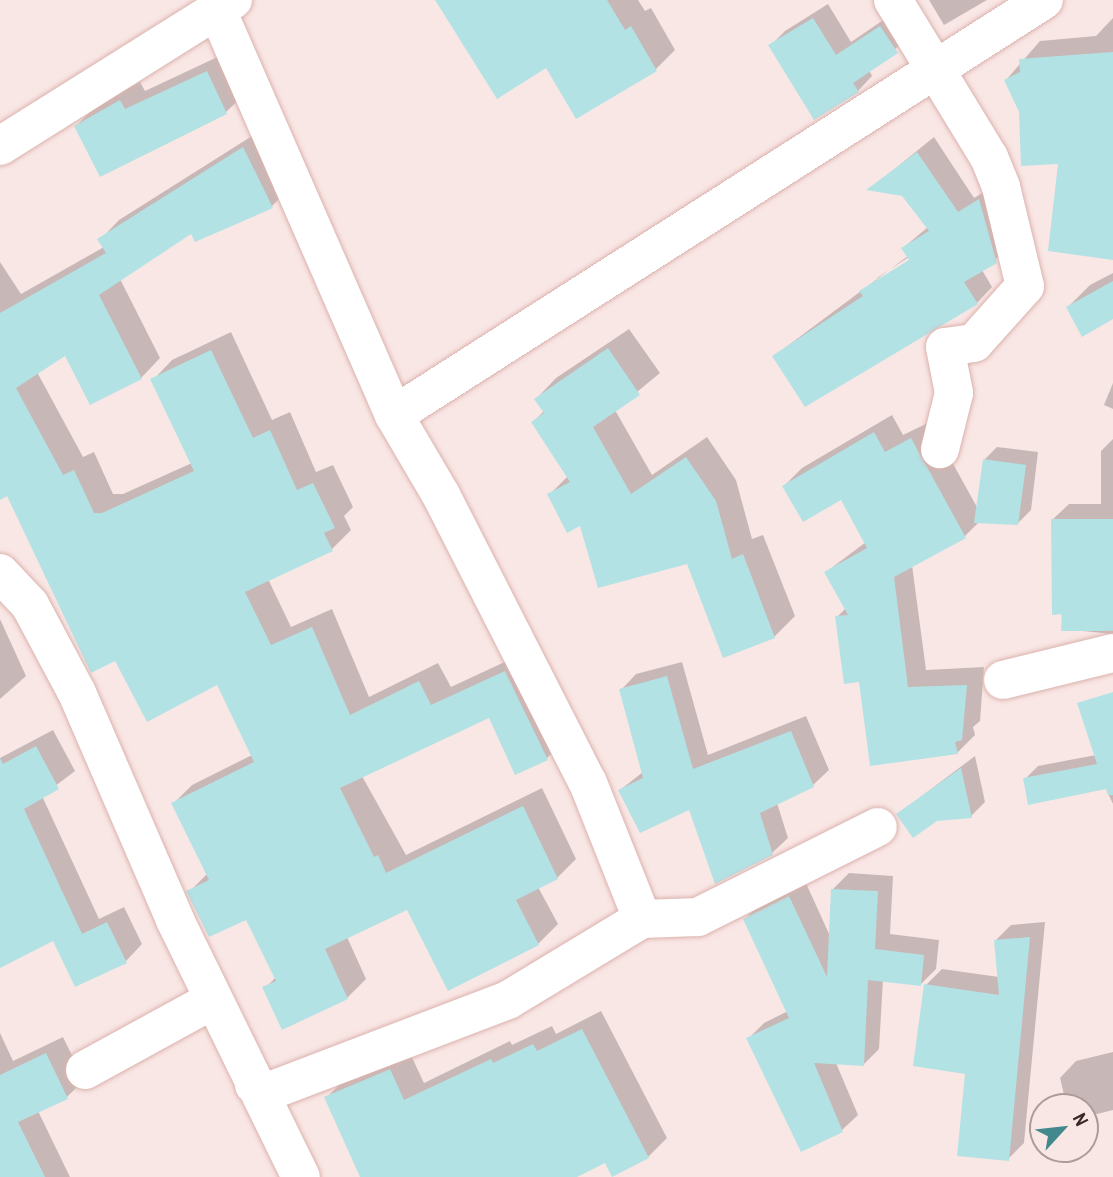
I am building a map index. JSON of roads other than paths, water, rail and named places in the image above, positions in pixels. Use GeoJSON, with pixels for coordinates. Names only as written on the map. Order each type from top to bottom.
{"type":"FeatureCollection","features":[{"type":"Feature","properties":{"kind":"street"},"geometry":{"type":"LineString","coordinates":[[893,0],[993,167],[1025,286],[974,343],[945,347],[954,393],[940,449]]}},
{"type":"Feature","properties":{"kind":"street"},"geometry":{"type":"LineString","coordinates":[[394,415],[1044,0]]}},
{"type":"Feature","properties":{"kind":"street"},"geometry":{"type":"LineString","coordinates":[[0,146],[225,5],[394,415],[441,495],[588,783],[642,919]]}},
{"type":"Feature","properties":{"kind":"street"},"geometry":{"type":"LineString","coordinates":[[0,573],[30,606],[77,693],[214,1000],[301,1177]]}},
{"type":"Feature","properties":{"kind":"street"},"geometry":{"type":"LineString","coordinates":[[1003,680],[1113,653]]}},
{"type":"Feature","properties":{"kind":"street"},"geometry":{"type":"LineString","coordinates":[[254,1085],[267,1092],[508,1000],[642,919],[698,916],[878,827]]}},
{"type":"Feature","properties":{"kind":"street"},"geometry":{"type":"LineString","coordinates":[[85,1070],[214,1000]]}}]}
